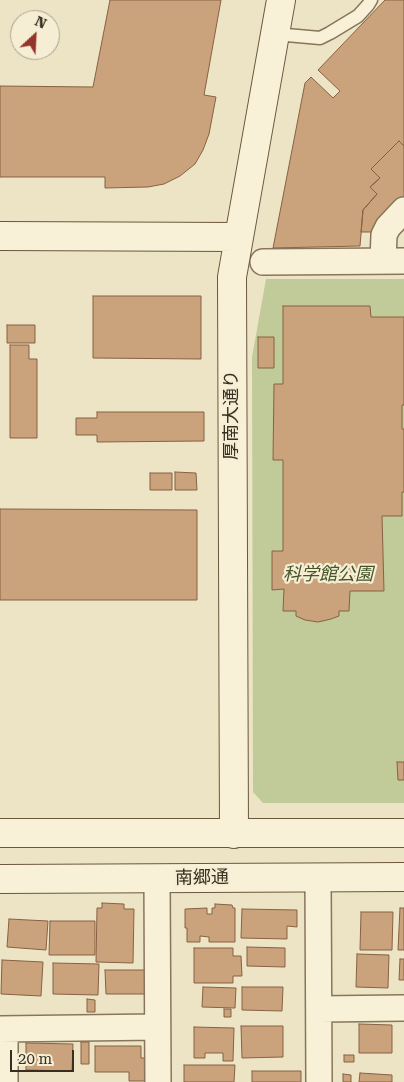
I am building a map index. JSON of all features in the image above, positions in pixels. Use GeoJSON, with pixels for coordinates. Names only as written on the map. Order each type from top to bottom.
{"type":"FeatureCollection","features":[{"type":"Feature","properties":{"kind":"street","name":"厚南大通り"},"geometry":{"type":"LineString","coordinates":[[234,834],[232,276],[281,0]]}},
{"type":"Feature","properties":{"kind":"street"},"geometry":{"type":"LineString","coordinates":[[263,262],[394,261],[384,235],[388,227],[404,210]]}},
{"type":"Feature","properties":{"kind":"street"},"geometry":{"type":"LineString","coordinates":[[0,236],[238,237]]}},
{"type":"Feature","properties":{"kind":"street"},"geometry":{"type":"LineString","coordinates":[[0,833],[404,833]]}},
{"type":"Feature","properties":{"kind":"street"},"geometry":{"type":"LineString","coordinates":[[318,877],[319,1082]]}},
{"type":"Feature","properties":{"kind":"street","name":"南郷通"},"geometry":{"type":"LineString","coordinates":[[0,879],[404,877]]}},
{"type":"Feature","properties":{"kind":"street"},"geometry":{"type":"LineString","coordinates":[[157,879],[158,1082]]}},
{"type":"Feature","properties":{"kind":"street"},"geometry":{"type":"LineString","coordinates":[[319,1009],[404,1008]]}},
{"type":"Feature","properties":{"kind":"street"},"geometry":{"type":"LineString","coordinates":[[5,1082],[2,1029],[157,1027]]}},
{"type":"Feature","properties":{"kind":"lane"},"geometry":{"type":"LineString","coordinates":[[275,34],[320,38],[330,34],[358,16],[371,0]]}},
{"type":"Feature","properties":{"kind":"green space","name":"科学館公園"},"geometry":{"type":"Polygon","coordinates":[[[266,279],[404,279],[404,803],[263,803],[253,792],[252,357],[266,279]]]}},
{"type":"Feature","properties":{"kind":"building"},"geometry":{"type":"Polygon","coordinates":[[[110,0],[221,0],[204,95],[216,97],[209,134],[195,164],[180,176],[164,184],[148,187],[105,188],[105,177],[0,177],[0,86],[93,87],[110,0]]]}},
{"type":"Feature","properties":{"kind":"building"},"geometry":{"type":"Polygon","coordinates":[[[385,0],[404,0],[404,146],[399,141],[371,169],[380,178],[370,187],[377,194],[363,210],[360,246],[273,248],[305,83],[311,77],[333,98],[340,91],[318,70],[385,0]]]}},
{"type":"Feature","properties":{"kind":"building"},"geometry":{"type":"Polygon","coordinates":[[[399,141],[404,146],[404,218],[391,232],[361,232],[363,210],[377,194],[370,187],[380,178],[371,169],[399,141]]]}},
{"type":"Feature","properties":{"kind":"building"},"geometry":{"type":"Polygon","coordinates":[[[93,296],[201,296],[201,359],[93,358],[93,296]]]}},
{"type":"Feature","properties":{"kind":"building"},"geometry":{"type":"Polygon","coordinates":[[[283,306],[370,306],[371,317],[404,317],[404,405],[402,405],[402,429],[404,429],[404,492],[402,492],[402,516],[382,516],[384,591],[350,591],[349,611],[339,611],[339,616],[318,622],[296,616],[296,611],[283,611],[284,589],[272,590],[272,551],[283,551],[283,460],[273,460],[274,384],[283,384],[283,306]]]}},
{"type":"Feature","properties":{"kind":"building"},"geometry":{"type":"Polygon","coordinates":[[[7,325],[35,325],[35,343],[7,343],[7,325]]]}},
{"type":"Feature","properties":{"kind":"building"},"geometry":{"type":"Polygon","coordinates":[[[258,337],[274,337],[274,368],[258,368],[258,337]]]}},
{"type":"Feature","properties":{"kind":"building"},"geometry":{"type":"Polygon","coordinates":[[[10,345],[29,345],[29,359],[37,359],[37,438],[10,438],[10,345]]]}},
{"type":"Feature","properties":{"kind":"building"},"geometry":{"type":"Polygon","coordinates":[[[97,412],[204,412],[204,441],[97,442],[97,435],[76,435],[76,418],[97,418],[97,412]]]}},
{"type":"Feature","properties":{"kind":"building"},"geometry":{"type":"Polygon","coordinates":[[[175,472],[196,473],[197,490],[175,490],[175,472]]]}},
{"type":"Feature","properties":{"kind":"building"},"geometry":{"type":"Polygon","coordinates":[[[150,473],[172,473],[172,490],[150,490],[150,473]]]}},
{"type":"Feature","properties":{"kind":"building"},"geometry":{"type":"Polygon","coordinates":[[[0,509],[197,510],[197,600],[0,600],[0,509]]]}},
{"type":"Feature","properties":{"kind":"building"},"geometry":{"type":"Polygon","coordinates":[[[397,762],[404,762],[404,780],[398,780],[397,762]]]}},
{"type":"Feature","properties":{"kind":"building"},"geometry":{"type":"Polygon","coordinates":[[[102,903],[124,904],[124,909],[134,909],[133,963],[96,962],[97,908],[102,908],[102,903]]]}},
{"type":"Feature","properties":{"kind":"building"},"geometry":{"type":"Polygon","coordinates":[[[215,904],[232,905],[235,908],[235,942],[209,942],[209,937],[200,936],[200,942],[187,942],[185,909],[207,908],[207,914],[212,914],[212,908],[215,908],[215,904]]]}},
{"type":"Feature","properties":{"kind":"building"},"geometry":{"type":"Polygon","coordinates":[[[400,908],[404,908],[404,950],[398,950],[400,908]]]}},
{"type":"Feature","properties":{"kind":"building"},"geometry":{"type":"Polygon","coordinates":[[[242,909],[297,910],[297,927],[287,926],[287,939],[241,938],[242,909]]]}},
{"type":"Feature","properties":{"kind":"building"},"geometry":{"type":"Polygon","coordinates":[[[361,912],[393,912],[392,950],[360,950],[361,912]]]}},
{"type":"Feature","properties":{"kind":"building"},"geometry":{"type":"Polygon","coordinates":[[[9,919],[48,921],[46,950],[7,947],[9,919]]]}},
{"type":"Feature","properties":{"kind":"building"},"geometry":{"type":"Polygon","coordinates":[[[50,921],[95,921],[95,955],[49,955],[50,921]]]}},
{"type":"Feature","properties":{"kind":"building"},"geometry":{"type":"Polygon","coordinates":[[[247,947],[285,948],[285,967],[247,966],[247,947]]]}},
{"type":"Feature","properties":{"kind":"building"},"geometry":{"type":"Polygon","coordinates":[[[194,948],[233,948],[233,956],[241,956],[242,976],[233,976],[233,983],[194,983],[194,948]]]}},
{"type":"Feature","properties":{"kind":"building"},"geometry":{"type":"Polygon","coordinates":[[[357,954],[389,955],[388,988],[356,987],[357,954]]]}},
{"type":"Feature","properties":{"kind":"building"},"geometry":{"type":"Polygon","coordinates":[[[400,959],[404,959],[404,980],[399,980],[400,959]]]}},
{"type":"Feature","properties":{"kind":"building"},"geometry":{"type":"Polygon","coordinates":[[[2,960],[43,962],[41,996],[1,994],[2,960]]]}},
{"type":"Feature","properties":{"kind":"building"},"geometry":{"type":"Polygon","coordinates":[[[53,963],[99,964],[98,995],[53,994],[53,963]]]}},
{"type":"Feature","properties":{"kind":"building"},"geometry":{"type":"Polygon","coordinates":[[[105,970],[146,970],[146,994],[106,994],[105,970]]]}},
{"type":"Feature","properties":{"kind":"building"},"geometry":{"type":"Polygon","coordinates":[[[203,987],[236,988],[235,1008],[202,1007],[203,987]]]}},
{"type":"Feature","properties":{"kind":"building"},"geometry":{"type":"Polygon","coordinates":[[[242,987],[283,987],[282,1011],[242,1010],[242,987]]]}},
{"type":"Feature","properties":{"kind":"building"},"geometry":{"type":"Polygon","coordinates":[[[87,999],[95,1000],[95,1012],[87,1012],[87,999]]]}},
{"type":"Feature","properties":{"kind":"building"},"geometry":{"type":"Polygon","coordinates":[[[224,1009],[231,1009],[231,1017],[224,1017],[224,1009]]]}},
{"type":"Feature","properties":{"kind":"building"},"geometry":{"type":"Polygon","coordinates":[[[359,1024],[392,1025],[392,1053],[359,1053],[359,1024]]]}},
{"type":"Feature","properties":{"kind":"building"},"geometry":{"type":"Polygon","coordinates":[[[241,1026],[283,1026],[283,1057],[242,1058],[241,1026]]]}},
{"type":"Feature","properties":{"kind":"building"},"geometry":{"type":"Polygon","coordinates":[[[194,1027],[234,1028],[233,1061],[223,1061],[223,1053],[205,1053],[205,1058],[194,1058],[194,1027]]]}},
{"type":"Feature","properties":{"kind":"building"},"geometry":{"type":"Polygon","coordinates":[[[81,1042],[89,1042],[89,1064],[81,1064],[81,1042]]]}},
{"type":"Feature","properties":{"kind":"building"},"geometry":{"type":"Polygon","coordinates":[[[26,1043],[73,1044],[72,1071],[26,1070],[26,1043]]]}},
{"type":"Feature","properties":{"kind":"building"},"geometry":{"type":"Polygon","coordinates":[[[95,1046],[141,1046],[141,1058],[146,1058],[146,1081],[129,1081],[129,1072],[95,1072],[95,1046]]]}},
{"type":"Feature","properties":{"kind":"building"},"geometry":{"type":"Polygon","coordinates":[[[344,1055],[354,1055],[354,1062],[344,1062],[344,1055]]]}},
{"type":"Feature","properties":{"kind":"building"},"geometry":{"type":"Polygon","coordinates":[[[184,1065],[235,1065],[234,1082],[184,1082],[184,1065]]]}},
{"type":"Feature","properties":{"kind":"building"},"geometry":{"type":"Polygon","coordinates":[[[252,1071],[301,1071],[301,1082],[252,1082],[252,1071]]]}},
{"type":"Feature","properties":{"kind":"building"},"geometry":{"type":"Polygon","coordinates":[[[360,1073],[392,1075],[392,1082],[359,1082],[360,1073]]]}},
{"type":"Feature","properties":{"kind":"building"},"geometry":{"type":"Polygon","coordinates":[[[343,1074],[351,1075],[351,1082],[343,1082],[343,1074]]]}}]}
